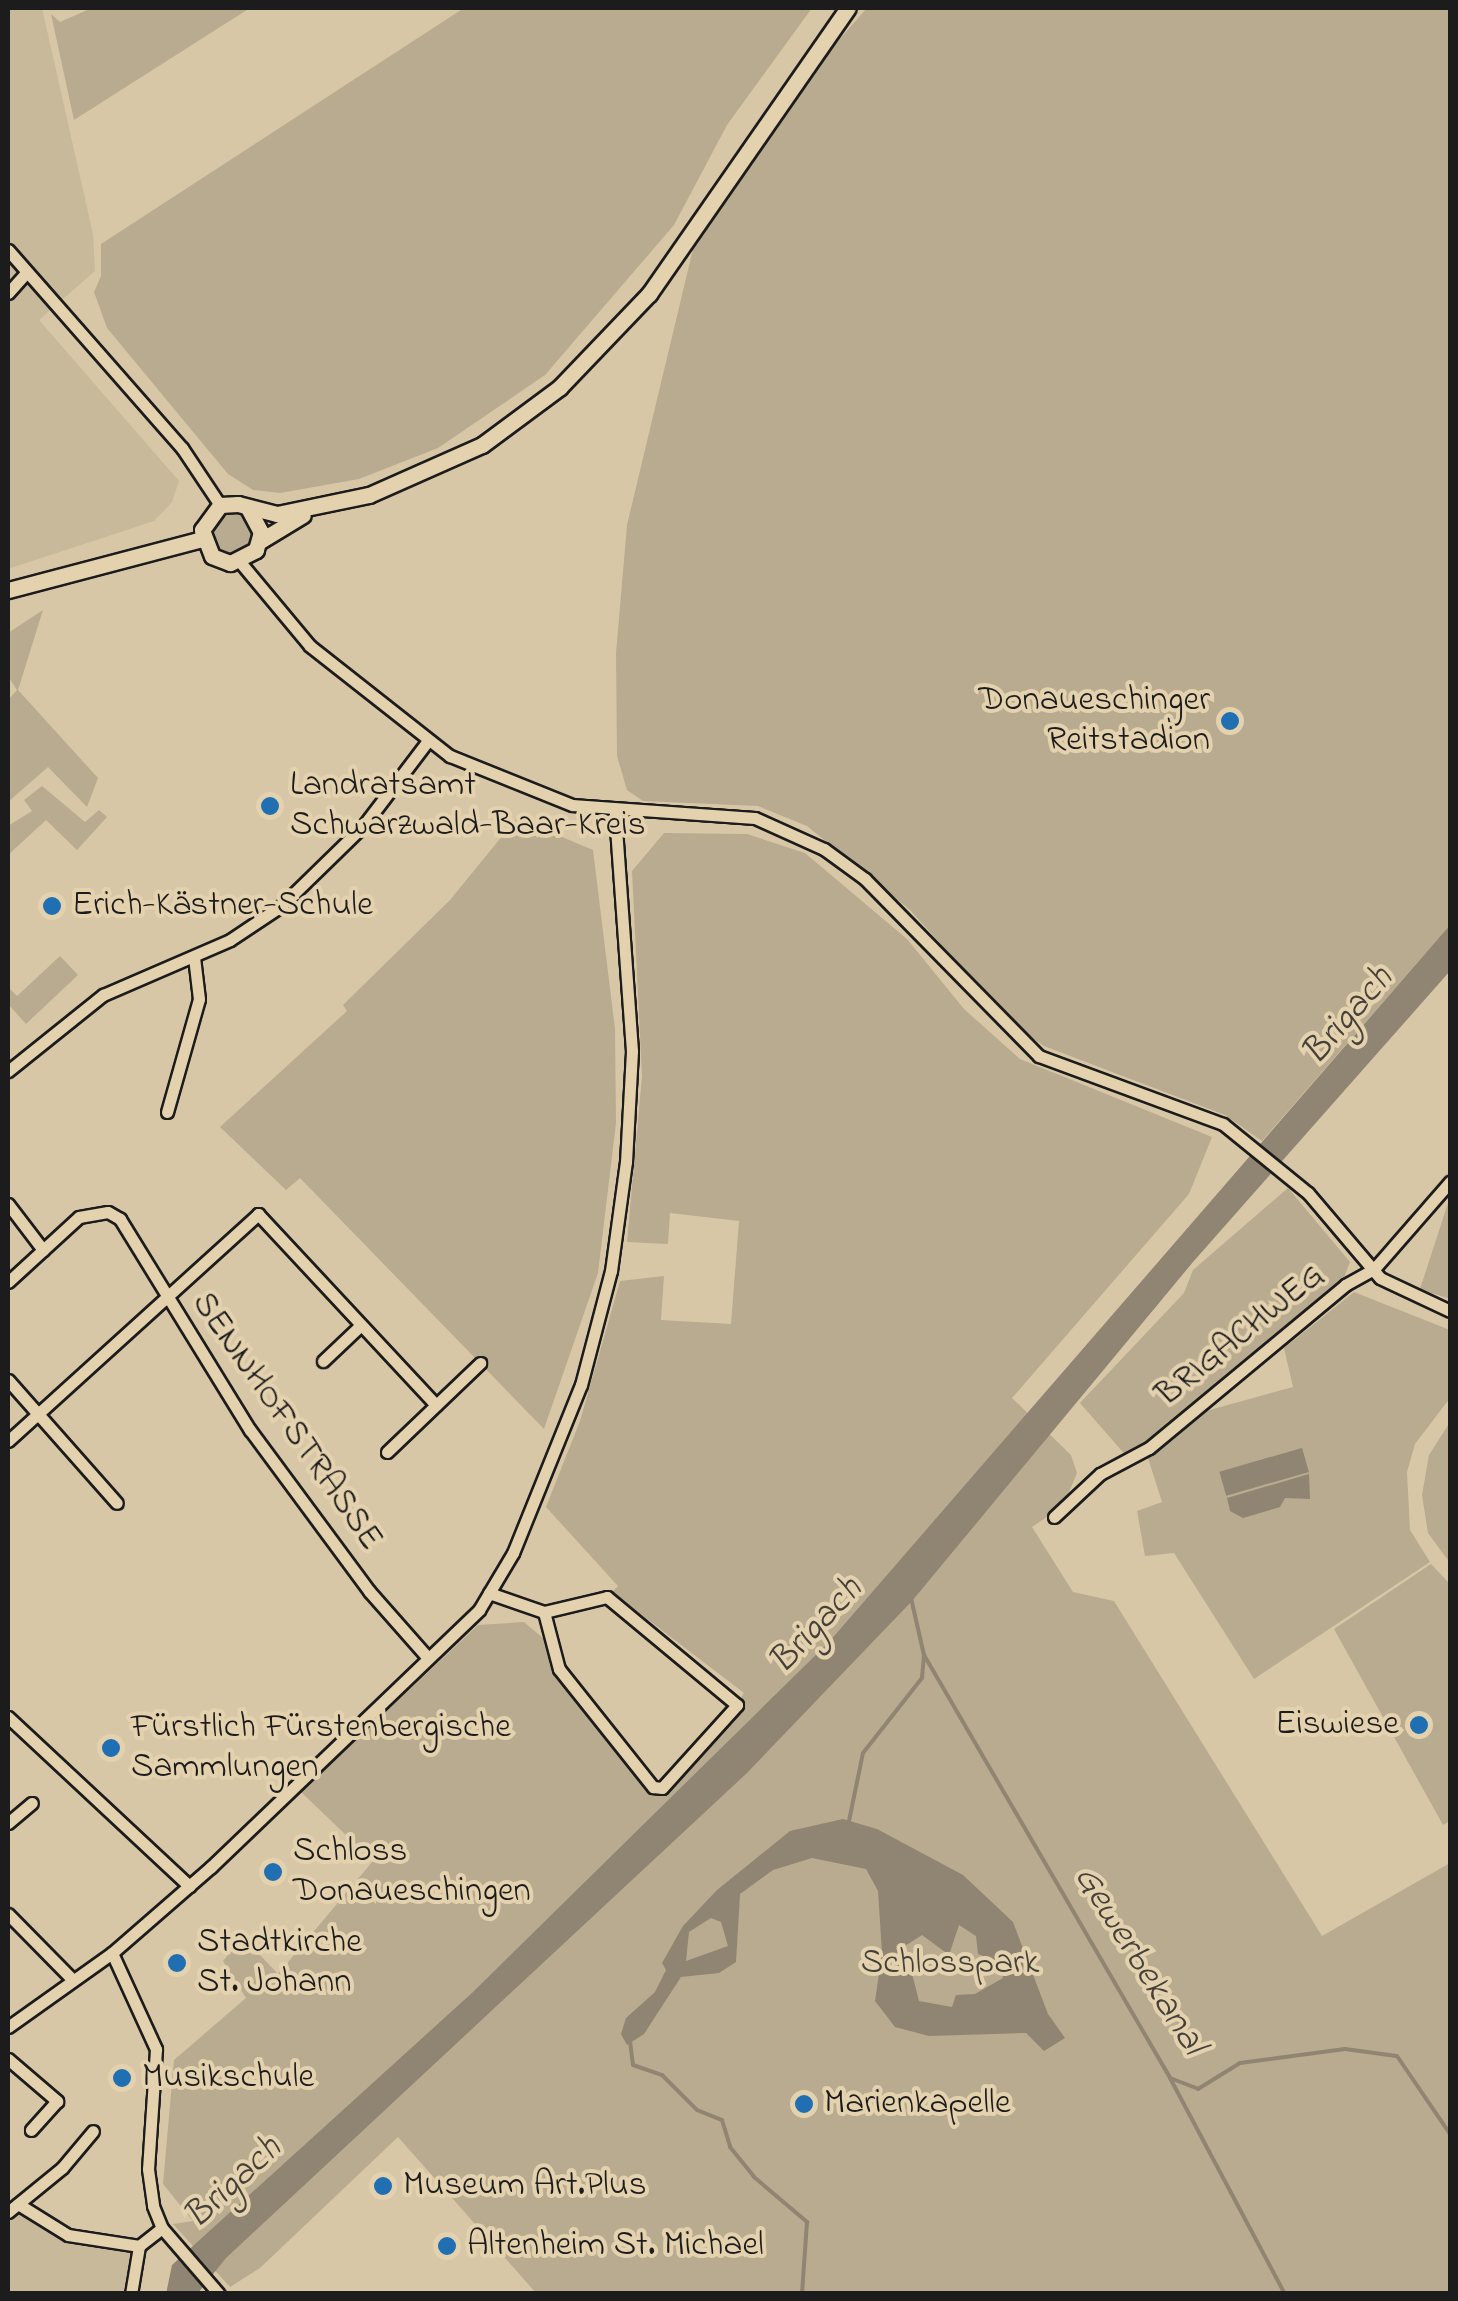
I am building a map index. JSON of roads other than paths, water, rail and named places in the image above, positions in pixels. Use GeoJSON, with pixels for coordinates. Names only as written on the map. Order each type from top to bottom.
{"type":"FeatureCollection","features":[{"type":"Feature","properties":{"kind":"main road"},"geometry":{"type":"LineString","coordinates":[[310,511],[220,505],[204,521],[202,540],[221,561],[240,562],[260,541],[310,511],[455,459],[509,426],[584,366],[649,294],[848,8]]}},
{"type":"Feature","properties":{"kind":"main road"},"geometry":{"type":"LineString","coordinates":[[248,508],[260,523],[260,541]]}},
{"type":"Feature","properties":{"kind":"main road"},"geometry":{"type":"LineString","coordinates":[[8,590],[202,540]]}},
{"type":"Feature","properties":{"kind":"street"},"geometry":{"type":"LineString","coordinates":[[8,250],[182,448],[220,505]]}},
{"type":"Feature","properties":{"kind":"street"},"geometry":{"type":"LineString","coordinates":[[8,293],[27,272]]}},
{"type":"Feature","properties":{"kind":"street"},"geometry":{"type":"LineString","coordinates":[[240,562],[310,646],[427,742],[533,794],[615,811],[755,818],[788,828],[865,878],[1039,1056],[1197,1112],[1248,1140],[1298,1182],[1374,1270],[1400,1291],[1450,1311]]}},
{"type":"Feature","properties":{"kind":"street"},"geometry":{"type":"LineString","coordinates":[[8,1070],[103,994],[250,928],[308,882],[376,811],[427,742]]}},
{"type":"Feature","properties":{"kind":"street"},"geometry":{"type":"LineString","coordinates":[[8,2027],[70,1977],[112,1953],[190,1886],[428,1658],[489,1594],[545,1481],[581,1385],[611,1271],[632,1052],[615,811]]}},
{"type":"Feature","properties":{"kind":"street"},"geometry":{"type":"LineString","coordinates":[[167,1112],[199,999],[194,956]]}},
{"type":"Feature","properties":{"kind":"street","name":"BRIGACHWEG"},"geometry":{"type":"LineString","coordinates":[[1054,1517],[1100,1474],[1149,1448],[1345,1285],[1374,1270],[1450,1182]]}},
{"type":"Feature","properties":{"kind":"street"},"geometry":{"type":"LineString","coordinates":[[8,1204],[43,1250],[8,1282]]}},
{"type":"Feature","properties":{"kind":"street","name":"SENNHOFSTRASSE"},"geometry":{"type":"LineString","coordinates":[[43,1250],[79,1217],[108,1212],[120,1219],[166,1298],[316,1521],[428,1658]]}},
{"type":"Feature","properties":{"kind":"street"},"geometry":{"type":"LineString","coordinates":[[8,1441],[258,1214],[359,1328],[436,1405]]}},
{"type":"Feature","properties":{"kind":"street"},"geometry":{"type":"LineString","coordinates":[[323,1361],[359,1328]]}},
{"type":"Feature","properties":{"kind":"street"},"geometry":{"type":"LineString","coordinates":[[388,1452],[480,1363]]}},
{"type":"Feature","properties":{"kind":"street"},"geometry":{"type":"LineString","coordinates":[[8,1380],[117,1503]]}},
{"type":"Feature","properties":{"kind":"street"},"geometry":{"type":"LineString","coordinates":[[489,1594],[544,1612],[607,1597],[736,1705],[662,1788],[653,1787],[558,1669],[544,1612]]}},
{"type":"Feature","properties":{"kind":"street"},"geometry":{"type":"LineString","coordinates":[[8,1717],[132,1828],[190,1886]]}},
{"type":"Feature","properties":{"kind":"street"},"geometry":{"type":"LineString","coordinates":[[8,1823],[32,1803]]}},
{"type":"Feature","properties":{"kind":"street"},"geometry":{"type":"LineString","coordinates":[[8,1914],[70,1977]]}},
{"type":"Feature","properties":{"kind":"street"},"geometry":{"type":"LineString","coordinates":[[112,1953],[156,2049],[148,2168],[162,2228],[216,2291]]}},
{"type":"Feature","properties":{"kind":"street"},"geometry":{"type":"LineString","coordinates":[[8,2059],[57,2102],[31,2130]]}},
{"type":"Feature","properties":{"kind":"street"},"geometry":{"type":"LineString","coordinates":[[92,2131],[62,2168],[13,2208],[68,2234],[138,2246]]}},
{"type":"Feature","properties":{"kind":"street"},"geometry":{"type":"LineString","coordinates":[[131,2294],[138,2246],[162,2228]]}},
{"type":"Feature","properties":{"kind":"waterway","name":"Gewerbekanal"},"geometry":{"type":"LineString","coordinates":[[911,1598],[924,1655],[1170,2078],[1198,2089],[1240,2063],[1345,2049],[1397,2056],[1450,2134]]}},
{"type":"Feature","properties":{"kind":"waterway"},"geometry":{"type":"LineString","coordinates":[[849,1821],[863,1753],[922,1678],[924,1655]]}},
{"type":"Feature","properties":{"kind":"waterway"},"geometry":{"type":"LineString","coordinates":[[630,2041],[633,2065],[662,2075],[697,2110],[722,2120],[730,2147],[754,2177],[807,2222],[802,2294]]}},
{"type":"Feature","properties":{"kind":"waterway"},"geometry":{"type":"LineString","coordinates":[[1170,2078],[1285,2294]]}},
{"type":"Feature","properties":{"kind":"place","name":"Donaueschinger Reitstadion"},"geometry":{"type":"Point","coordinates":[1230,721]}},
{"type":"Feature","properties":{"kind":"place","name":"Landratsamt Schwarzwald-Baar-Kreis"},"geometry":{"type":"Point","coordinates":[270,806]}},
{"type":"Feature","properties":{"kind":"place","name":"Erich-Kästner-Schule"},"geometry":{"type":"Point","coordinates":[52,906]}},
{"type":"Feature","properties":{"kind":"place","name":"Eiswiese"},"geometry":{"type":"Point","coordinates":[1419,1725]}},
{"type":"Feature","properties":{"kind":"place","name":"Fürstlich Fürstenbergische Sammlungen"},"geometry":{"type":"Point","coordinates":[111,1748]}},
{"type":"Feature","properties":{"kind":"place","name":"Schloss Donaueschingen"},"geometry":{"type":"Point","coordinates":[273,1872]}},
{"type":"Feature","properties":{"kind":"place","name":"Stadtkirche St. Johann"},"geometry":{"type":"Point","coordinates":[177,1963]}},
{"type":"Feature","properties":{"kind":"place","name":"Musikschule"},"geometry":{"type":"Point","coordinates":[122,2078]}},
{"type":"Feature","properties":{"kind":"place","name":"Marienkapelle"},"geometry":{"type":"Point","coordinates":[804,2104]}},
{"type":"Feature","properties":{"kind":"place","name":"Museum Art.Plus"},"geometry":{"type":"Point","coordinates":[383,2186]}},
{"type":"Feature","properties":{"kind":"place","name":"Altenheim St. Michael"},"geometry":{"type":"Point","coordinates":[447,2246]}},
{"type":"Feature","properties":{"kind":"water label","name":"Brigach"},"geometry":{"type":"Point","coordinates":[1349,1017]}},
{"type":"Feature","properties":{"kind":"water label","name":"Brigach"},"geometry":{"type":"Point","coordinates":[817,1627]}},
{"type":"Feature","properties":{"kind":"water label","name":"Brigach"},"geometry":{"type":"Point","coordinates":[234,2184]}},
{"type":"Feature","properties":{"kind":"park label","name":"Schlosspark"},"geometry":{"type":"Point","coordinates":[950,1964]}}]}
